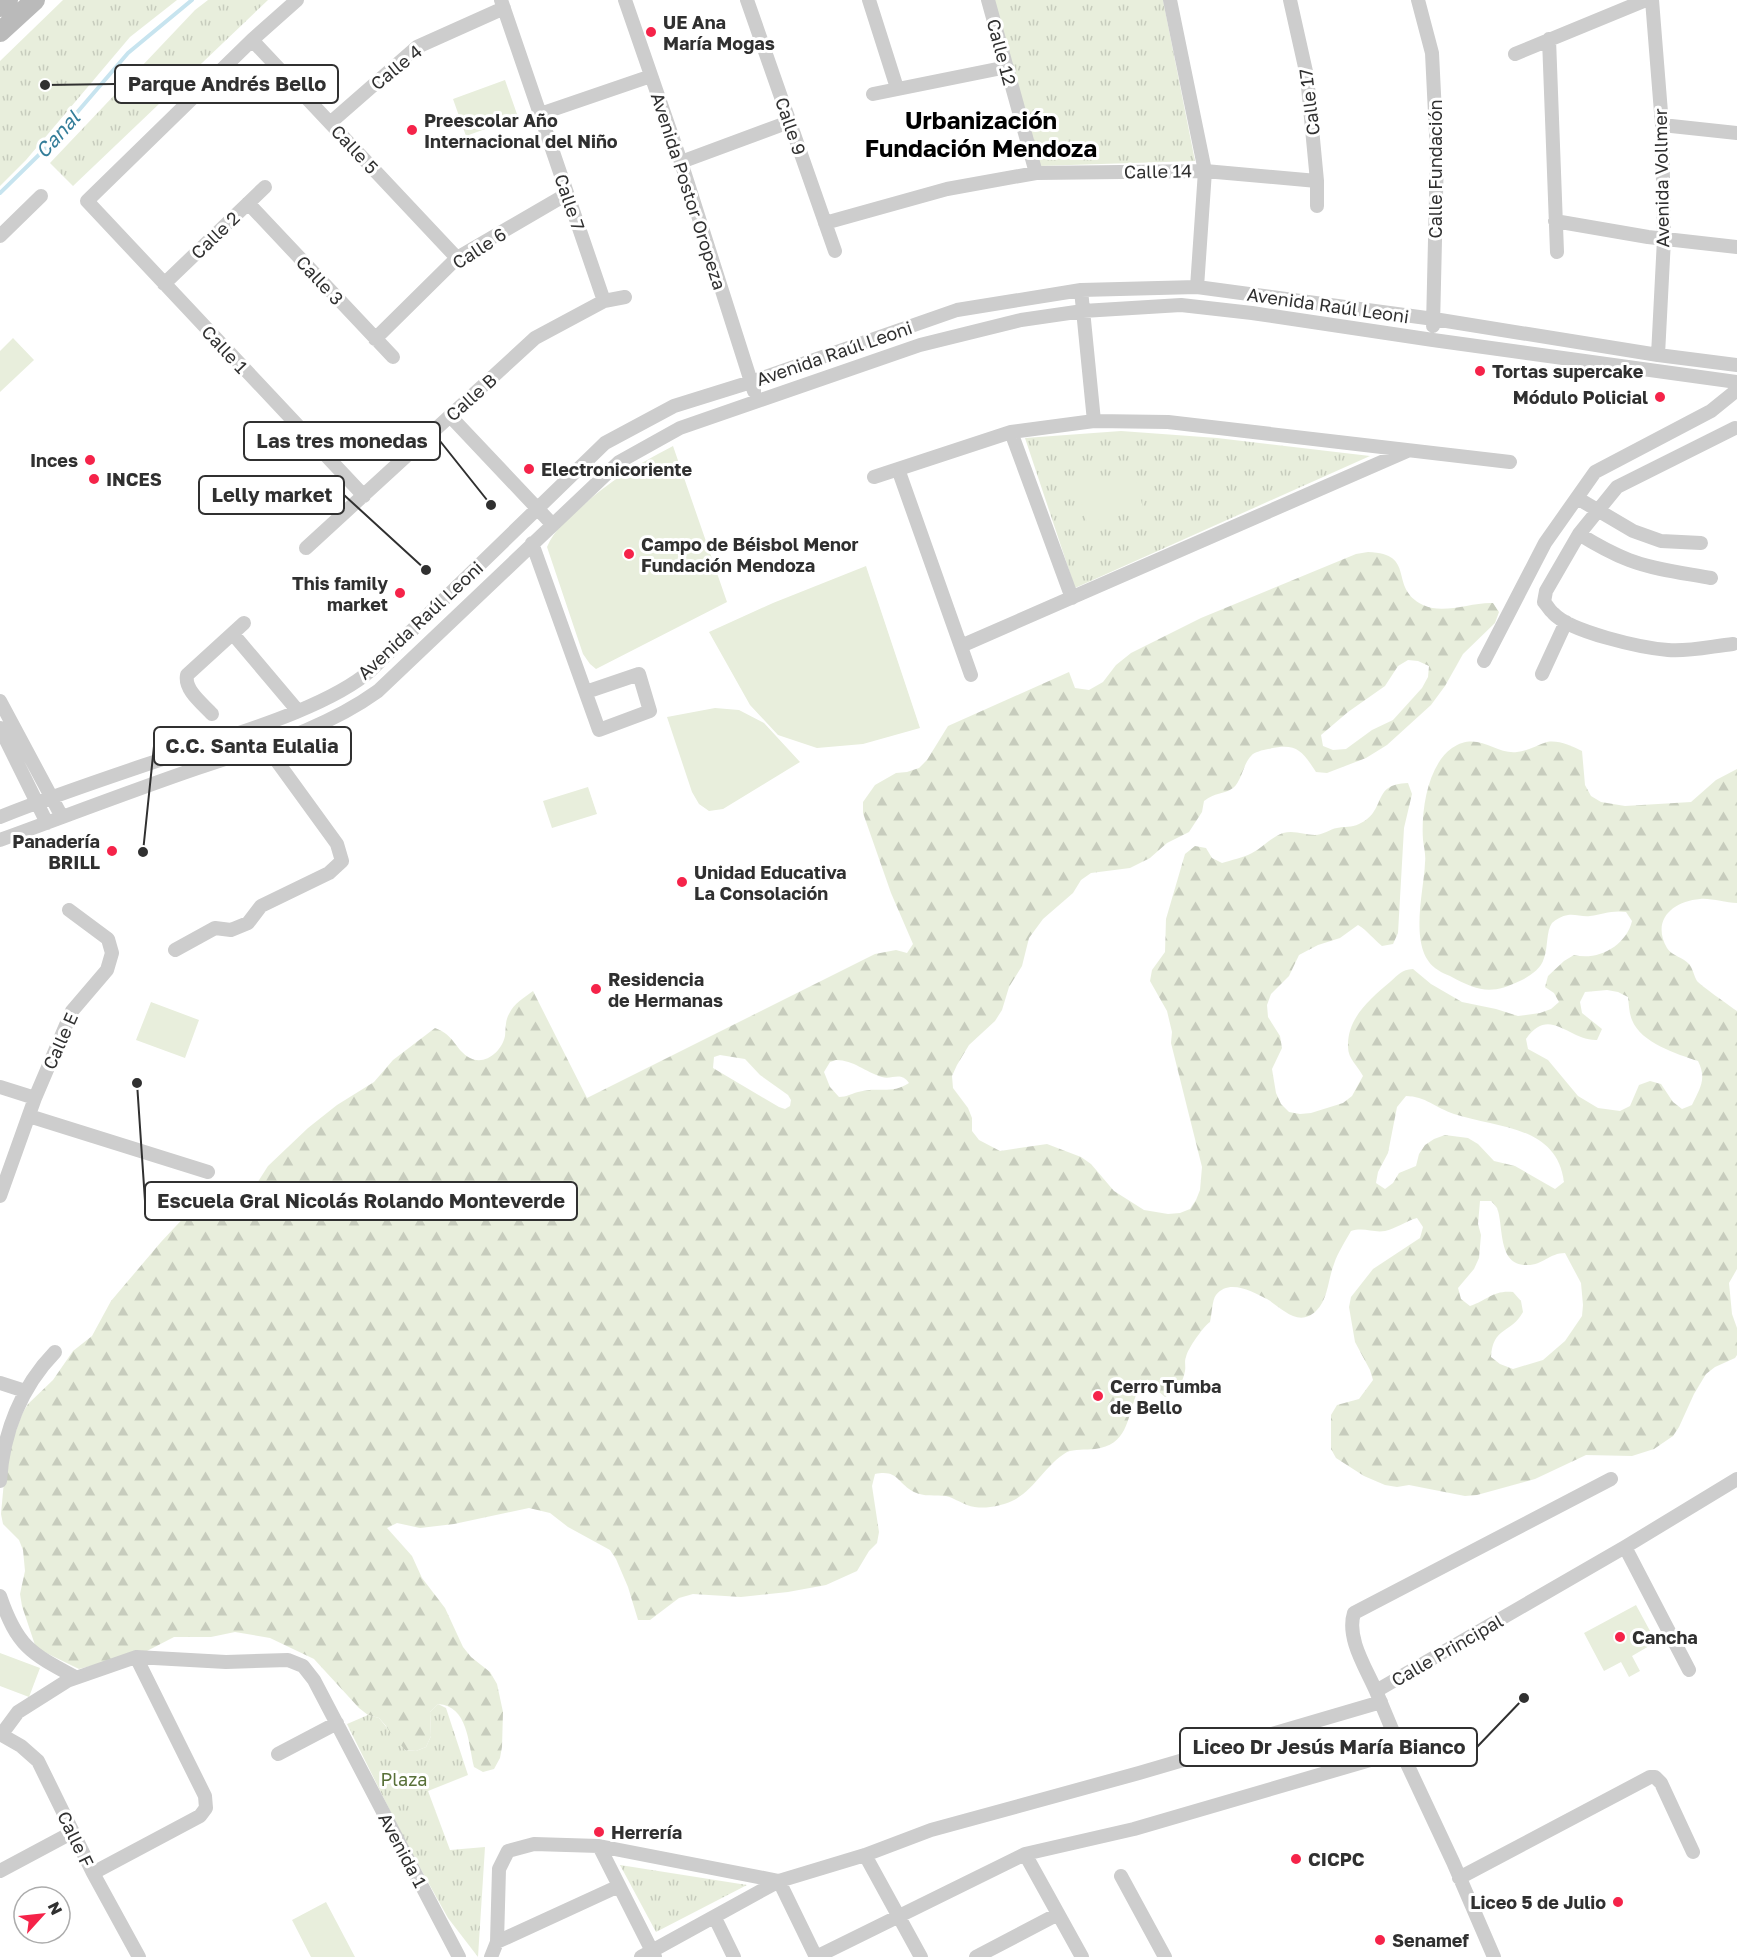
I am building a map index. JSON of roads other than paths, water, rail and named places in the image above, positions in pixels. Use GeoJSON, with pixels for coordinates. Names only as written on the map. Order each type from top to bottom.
{"type":"FeatureCollection","features":[{"type":"Feature","properties":{"kind":"main road"},"geometry":{"type":"LineString","coordinates":[[0,8],[8,0]]}},
{"type":"Feature","properties":{"kind":"main road"},"geometry":{"type":"LineString","coordinates":[[0,32],[34,0]]}},
{"type":"Feature","properties":{"kind":"street"},"geometry":{"type":"LineString","coordinates":[[252,40],[297,0]]}},
{"type":"Feature","properties":{"kind":"street","name":"Avenida Postor Oropeza"},"geometry":{"type":"LineString","coordinates":[[625,0],[681,162],[758,402]]}},
{"type":"Feature","properties":{"kind":"street","name":"Calle 9"},"geometry":{"type":"LineString","coordinates":[[747,0],[835,251]]}},
{"type":"Feature","properties":{"kind":"street"},"geometry":{"type":"LineString","coordinates":[[869,0],[897,88]]}},
{"type":"Feature","properties":{"kind":"street","name":"Calle 12"},"geometry":{"type":"LineString","coordinates":[[988,0],[1035,172]]}},
{"type":"Feature","properties":{"kind":"street"},"geometry":{"type":"LineString","coordinates":[[1170,0],[1205,171],[1197,287]]}},
{"type":"Feature","properties":{"kind":"street","name":"Calle 17"},"geometry":{"type":"LineString","coordinates":[[1290,0],[1307,76],[1317,181],[1317,206]]}},
{"type":"Feature","properties":{"kind":"street","name":"Calle Fundación"},"geometry":{"type":"LineString","coordinates":[[1418,0],[1432,53],[1437,154],[1432,340]]}},
{"type":"Feature","properties":{"kind":"street"},"geometry":{"type":"LineString","coordinates":[[1515,54],[1646,0]]}},
{"type":"Feature","properties":{"kind":"street","name":"Avenida Vollmer"},"geometry":{"type":"LineString","coordinates":[[1652,0],[1662,125],[1664,238],[1658,355]]}},
{"type":"Feature","properties":{"kind":"street","name":"Calle 7"},"geometry":{"type":"LineString","coordinates":[[502,4],[604,301]]}},
{"type":"Feature","properties":{"kind":"street","name":"Calle 4"},"geometry":{"type":"LineString","coordinates":[[330,123],[417,47],[502,4]]}},
{"type":"Feature","properties":{"kind":"street"},"geometry":{"type":"LineString","coordinates":[[1550,39],[1557,252]]}},
{"type":"Feature","properties":{"kind":"street","name":"Calle 5"},"geometry":{"type":"LineString","coordinates":[[252,40],[457,258]]}},
{"type":"Feature","properties":{"kind":"street","name":"Calle 1"},"geometry":{"type":"LineString","coordinates":[[252,40],[87,201],[364,496]]}},
{"type":"Feature","properties":{"kind":"street"},"geometry":{"type":"LineString","coordinates":[[873,94],[1007,67]]}},
{"type":"Feature","properties":{"kind":"street"},"geometry":{"type":"LineString","coordinates":[[540,114],[651,76]]}},
{"type":"Feature","properties":{"kind":"street"},"geometry":{"type":"LineString","coordinates":[[681,162],[789,122]]}},
{"type":"Feature","properties":{"kind":"street"},"geometry":{"type":"LineString","coordinates":[[1662,125],[1737,133]]}},
{"type":"Feature","properties":{"kind":"street","name":"Calle 14"},"geometry":{"type":"LineString","coordinates":[[825,223],[947,189],[1035,172],[1205,171],[1317,181]]}},
{"type":"Feature","properties":{"kind":"street","name":"Calle 2"},"geometry":{"type":"LineString","coordinates":[[164,284],[265,187]]}},
{"type":"Feature","properties":{"kind":"street","name":"Calle 6"},"geometry":{"type":"LineString","coordinates":[[375,339],[457,258],[567,194]]}},
{"type":"Feature","properties":{"kind":"street"},"geometry":{"type":"LineString","coordinates":[[0,236],[41,196]]}},
{"type":"Feature","properties":{"kind":"street","name":"Calle 3"},"geometry":{"type":"LineString","coordinates":[[248,203],[393,357]]}},
{"type":"Feature","properties":{"kind":"street"},"geometry":{"type":"LineString","coordinates":[[1556,221],[1737,247]]}},
{"type":"Feature","properties":{"kind":"street","name":"Avenida Raúl Leoni"},"geometry":{"type":"LineString","coordinates":[[0,817],[243,732],[298,711],[343,690],[371,670],[605,443],[674,406],[751,382],[957,310],[1081,290],[1197,287],[1434,319],[1658,355],[1737,365]]}},
{"type":"Feature","properties":{"kind":"street"},"geometry":{"type":"LineString","coordinates":[[1081,290],[1094,421]]}},
{"type":"Feature","properties":{"kind":"street","name":"Calle B"},"geometry":{"type":"LineString","coordinates":[[306,548],[536,339],[604,301],[625,297]]}},
{"type":"Feature","properties":{"kind":"street","name":"Avenida Raúl Leoni"},"geometry":{"type":"LineString","coordinates":[[0,840],[317,727],[354,708],[384,686],[619,462],[680,428],[920,345],[1021,320],[1083,311],[1181,306],[1252,313],[1737,382]]}},
{"type":"Feature","properties":{"kind":"street"},"geometry":{"type":"LineString","coordinates":[[1485,661],[1545,543],[1595,472],[1711,411],[1737,390]]}},
{"type":"Feature","properties":{"kind":"street"},"geometry":{"type":"LineString","coordinates":[[450,416],[552,524]]}},
{"type":"Feature","properties":{"kind":"street"},"geometry":{"type":"LineString","coordinates":[[874,477],[1011,432],[1094,421],[1168,422],[1510,462]]}},
{"type":"Feature","properties":{"kind":"street"},"geometry":{"type":"LineString","coordinates":[[1733,644],[1670,651],[1629,644],[1583,630],[1566,622],[1553,615],[1544,602],[1546,591],[1579,534],[1617,487],[1735,428]]}},
{"type":"Feature","properties":{"kind":"street"},"geometry":{"type":"LineString","coordinates":[[1011,432],[1072,598]]}},
{"type":"Feature","properties":{"kind":"street"},"geometry":{"type":"LineString","coordinates":[[961,646],[1408,451]]}},
{"type":"Feature","properties":{"kind":"street"},"geometry":{"type":"LineString","coordinates":[[898,469],[971,675]]}},
{"type":"Feature","properties":{"kind":"street"},"geometry":{"type":"LineString","coordinates":[[1577,498],[1633,531],[1661,541],[1701,543]]}},
{"type":"Feature","properties":{"kind":"street"},"geometry":{"type":"LineString","coordinates":[[1579,534],[1607,551],[1630,561],[1711,578]]}},
{"type":"Feature","properties":{"kind":"street"},"geometry":{"type":"LineString","coordinates":[[532,543],[599,730],[650,711],[639,674],[586,692]]}},
{"type":"Feature","properties":{"kind":"street"},"geometry":{"type":"LineString","coordinates":[[1542,674],[1566,622]]}},
{"type":"Feature","properties":{"kind":"street"},"geometry":{"type":"LineString","coordinates":[[212,714],[189,688],[187,675],[244,623]]}},
{"type":"Feature","properties":{"kind":"street"},"geometry":{"type":"LineString","coordinates":[[233,634],[298,711]]}},
{"type":"Feature","properties":{"kind":"street"},"geometry":{"type":"LineString","coordinates":[[371,670],[384,686]]}},
{"type":"Feature","properties":{"kind":"street"},"geometry":{"type":"LineString","coordinates":[[0,701],[62,817]]}},
{"type":"Feature","properties":{"kind":"street"},"geometry":{"type":"LineString","coordinates":[[0,728],[38,802],[46,823]]}},
{"type":"Feature","properties":{"kind":"street"},"geometry":{"type":"LineString","coordinates":[[175,950],[215,928],[231,930],[248,923],[261,906],[330,873],[342,861],[337,844],[276,760],[258,747]]}},
{"type":"Feature","properties":{"kind":"street","name":"Calle E"},"geometry":{"type":"LineString","coordinates":[[0,1196],[35,1098],[72,1011],[107,970],[112,953],[108,939],[69,910]]}},
{"type":"Feature","properties":{"kind":"street"},"geometry":{"type":"LineString","coordinates":[[0,1087],[35,1098]]}},
{"type":"Feature","properties":{"kind":"street"},"geometry":{"type":"LineString","coordinates":[[28,1116],[208,1172]]}},
{"type":"Feature","properties":{"kind":"street"},"geometry":{"type":"LineString","coordinates":[[0,1481],[1,1456],[25,1391],[39,1368],[55,1352]]}},
{"type":"Feature","properties":{"kind":"street"},"geometry":{"type":"LineString","coordinates":[[0,1383],[25,1391]]}},
{"type":"Feature","properties":{"kind":"street"},"geometry":{"type":"LineString","coordinates":[[599,1846],[649,1955],[779,1881],[865,1855],[931,1830],[1139,1773],[1379,1696],[1353,1636],[1351,1624],[1354,1613],[1611,1479]]}},
{"type":"Feature","properties":{"kind":"street","name":"Calle Principal"},"geometry":{"type":"LineString","coordinates":[[1494,1957],[1401,1751],[1379,1696],[1737,1479]]}},
{"type":"Feature","properties":{"kind":"street"},"geometry":{"type":"LineString","coordinates":[[1626,1547],[1689,1670]]}},
{"type":"Feature","properties":{"kind":"street"},"geometry":{"type":"LineString","coordinates":[[0,1596],[18,1638],[40,1659],[75,1677]]}},
{"type":"Feature","properties":{"kind":"street"},"geometry":{"type":"LineString","coordinates":[[1,1735],[18,1712],[75,1677],[136,1657],[205,1796],[206,1808],[200,1816],[93,1873]]}},
{"type":"Feature","properties":{"kind":"street","name":"Avenida 1"},"geometry":{"type":"LineString","coordinates":[[136,1657],[226,1662],[288,1660],[303,1666],[314,1680],[459,1957]]}},
{"type":"Feature","properties":{"kind":"street"},"geometry":{"type":"LineString","coordinates":[[278,1754],[337,1723]]}},
{"type":"Feature","properties":{"kind":"street","name":"Calle F"},"geometry":{"type":"LineString","coordinates":[[1,1735],[21,1746],[38,1761],[93,1873],[139,1957]]}},
{"type":"Feature","properties":{"kind":"street"},"geometry":{"type":"LineString","coordinates":[[779,1881],[816,1957],[1025,1854],[1134,1829],[1401,1751]]}},
{"type":"Feature","properties":{"kind":"street"},"geometry":{"type":"LineString","coordinates":[[1460,1878],[1650,1777],[1655,1777],[1661,1783],[1693,1852]]}},
{"type":"Feature","properties":{"kind":"street"},"geometry":{"type":"LineString","coordinates":[[0,1871],[73,1832]]}},
{"type":"Feature","properties":{"kind":"street"},"geometry":{"type":"LineString","coordinates":[[491,1957],[497,1942],[496,1898],[499,1869],[508,1851],[534,1844],[599,1846],[779,1881]]}},
{"type":"Feature","properties":{"kind":"street"},"geometry":{"type":"LineString","coordinates":[[1025,1854],[1082,1957]]}},
{"type":"Feature","properties":{"kind":"street"},"geometry":{"type":"LineString","coordinates":[[865,1855],[921,1957]]}},
{"type":"Feature","properties":{"kind":"street"},"geometry":{"type":"LineString","coordinates":[[1121,1876],[1166,1957]]}},
{"type":"Feature","properties":{"kind":"street"},"geometry":{"type":"LineString","coordinates":[[497,1942],[619,1886]]}},
{"type":"Feature","properties":{"kind":"street"},"geometry":{"type":"LineString","coordinates":[[975,1957],[1058,1914]]}},
{"type":"Feature","properties":{"kind":"street"},"geometry":{"type":"LineString","coordinates":[[714,1918],[734,1957]]}},
{"type":"Feature","properties":{"kind":"waterway","name":"Canal"},"geometry":{"type":"LineString","coordinates":[[0,193],[50,144],[128,53],[192,0]]}},
{"type":"Feature","properties":{"kind":"place","name":"UE Ana María Mogas"},"geometry":{"type":"Point","coordinates":[651,32]}},
{"type":"Feature","properties":{"kind":"place","name":"Parque Andrés Bello"},"geometry":{"type":"Point","coordinates":[45,85]}},
{"type":"Feature","properties":{"kind":"place","name":"Preescolar Año Internacional del Niño"},"geometry":{"type":"Point","coordinates":[412,130]}},
{"type":"Feature","properties":{"kind":"place","name":"Tortas supercake"},"geometry":{"type":"Point","coordinates":[1480,371]}},
{"type":"Feature","properties":{"kind":"place","name":"Módulo Policial"},"geometry":{"type":"Point","coordinates":[1660,397]}},
{"type":"Feature","properties":{"kind":"place","name":"Inces"},"geometry":{"type":"Point","coordinates":[90,460]}},
{"type":"Feature","properties":{"kind":"place","name":"Electronicoriente"},"geometry":{"type":"Point","coordinates":[529,469]}},
{"type":"Feature","properties":{"kind":"place","name":"INCES"},"geometry":{"type":"Point","coordinates":[94,479]}},
{"type":"Feature","properties":{"kind":"place","name":"Las tres monedas"},"geometry":{"type":"Point","coordinates":[491,505]}},
{"type":"Feature","properties":{"kind":"place","name":"Campo de Béisbol Menor Fundación Mendoza"},"geometry":{"type":"Point","coordinates":[629,554]}},
{"type":"Feature","properties":{"kind":"place","name":"Lelly market"},"geometry":{"type":"Point","coordinates":[426,570]}},
{"type":"Feature","properties":{"kind":"place","name":"This family market"},"geometry":{"type":"Point","coordinates":[400,593]}},
{"type":"Feature","properties":{"kind":"place","name":"Panadería BRILL"},"geometry":{"type":"Point","coordinates":[112,851]}},
{"type":"Feature","properties":{"kind":"place","name":"C.C. Santa Eulalia"},"geometry":{"type":"Point","coordinates":[143,852]}},
{"type":"Feature","properties":{"kind":"place","name":"Unidad Educativa La Consolación"},"geometry":{"type":"Point","coordinates":[682,882]}},
{"type":"Feature","properties":{"kind":"place","name":"Residencia de Hermanas"},"geometry":{"type":"Point","coordinates":[596,989]}},
{"type":"Feature","properties":{"kind":"place","name":"Escuela Gral Nicolás Rolando Monteverde"},"geometry":{"type":"Point","coordinates":[137,1083]}},
{"type":"Feature","properties":{"kind":"place","name":"Cerro Tumba de Bello"},"geometry":{"type":"Point","coordinates":[1098,1396]}},
{"type":"Feature","properties":{"kind":"place","name":"Cancha"},"geometry":{"type":"Point","coordinates":[1620,1637]}},
{"type":"Feature","properties":{"kind":"place","name":"Liceo Dr Jesús María Bianco"},"geometry":{"type":"Point","coordinates":[1524,1698]}},
{"type":"Feature","properties":{"kind":"place","name":"Herrería"},"geometry":{"type":"Point","coordinates":[599,1832]}},
{"type":"Feature","properties":{"kind":"place","name":"CICPC"},"geometry":{"type":"Point","coordinates":[1296,1859]}},
{"type":"Feature","properties":{"kind":"place","name":"Liceo 5 de Julio"},"geometry":{"type":"Point","coordinates":[1618,1902]}},
{"type":"Feature","properties":{"kind":"place","name":"Senamef"},"geometry":{"type":"Point","coordinates":[1380,1940]}},
{"type":"Feature","properties":{"kind":"district","name":"Urbanización Fundación Mendoza"},"geometry":{"type":"Point","coordinates":[981,133]}},
{"type":"Feature","properties":{"kind":"park label","name":"Plaza"},"geometry":{"type":"Point","coordinates":[404,1779]}}]}
